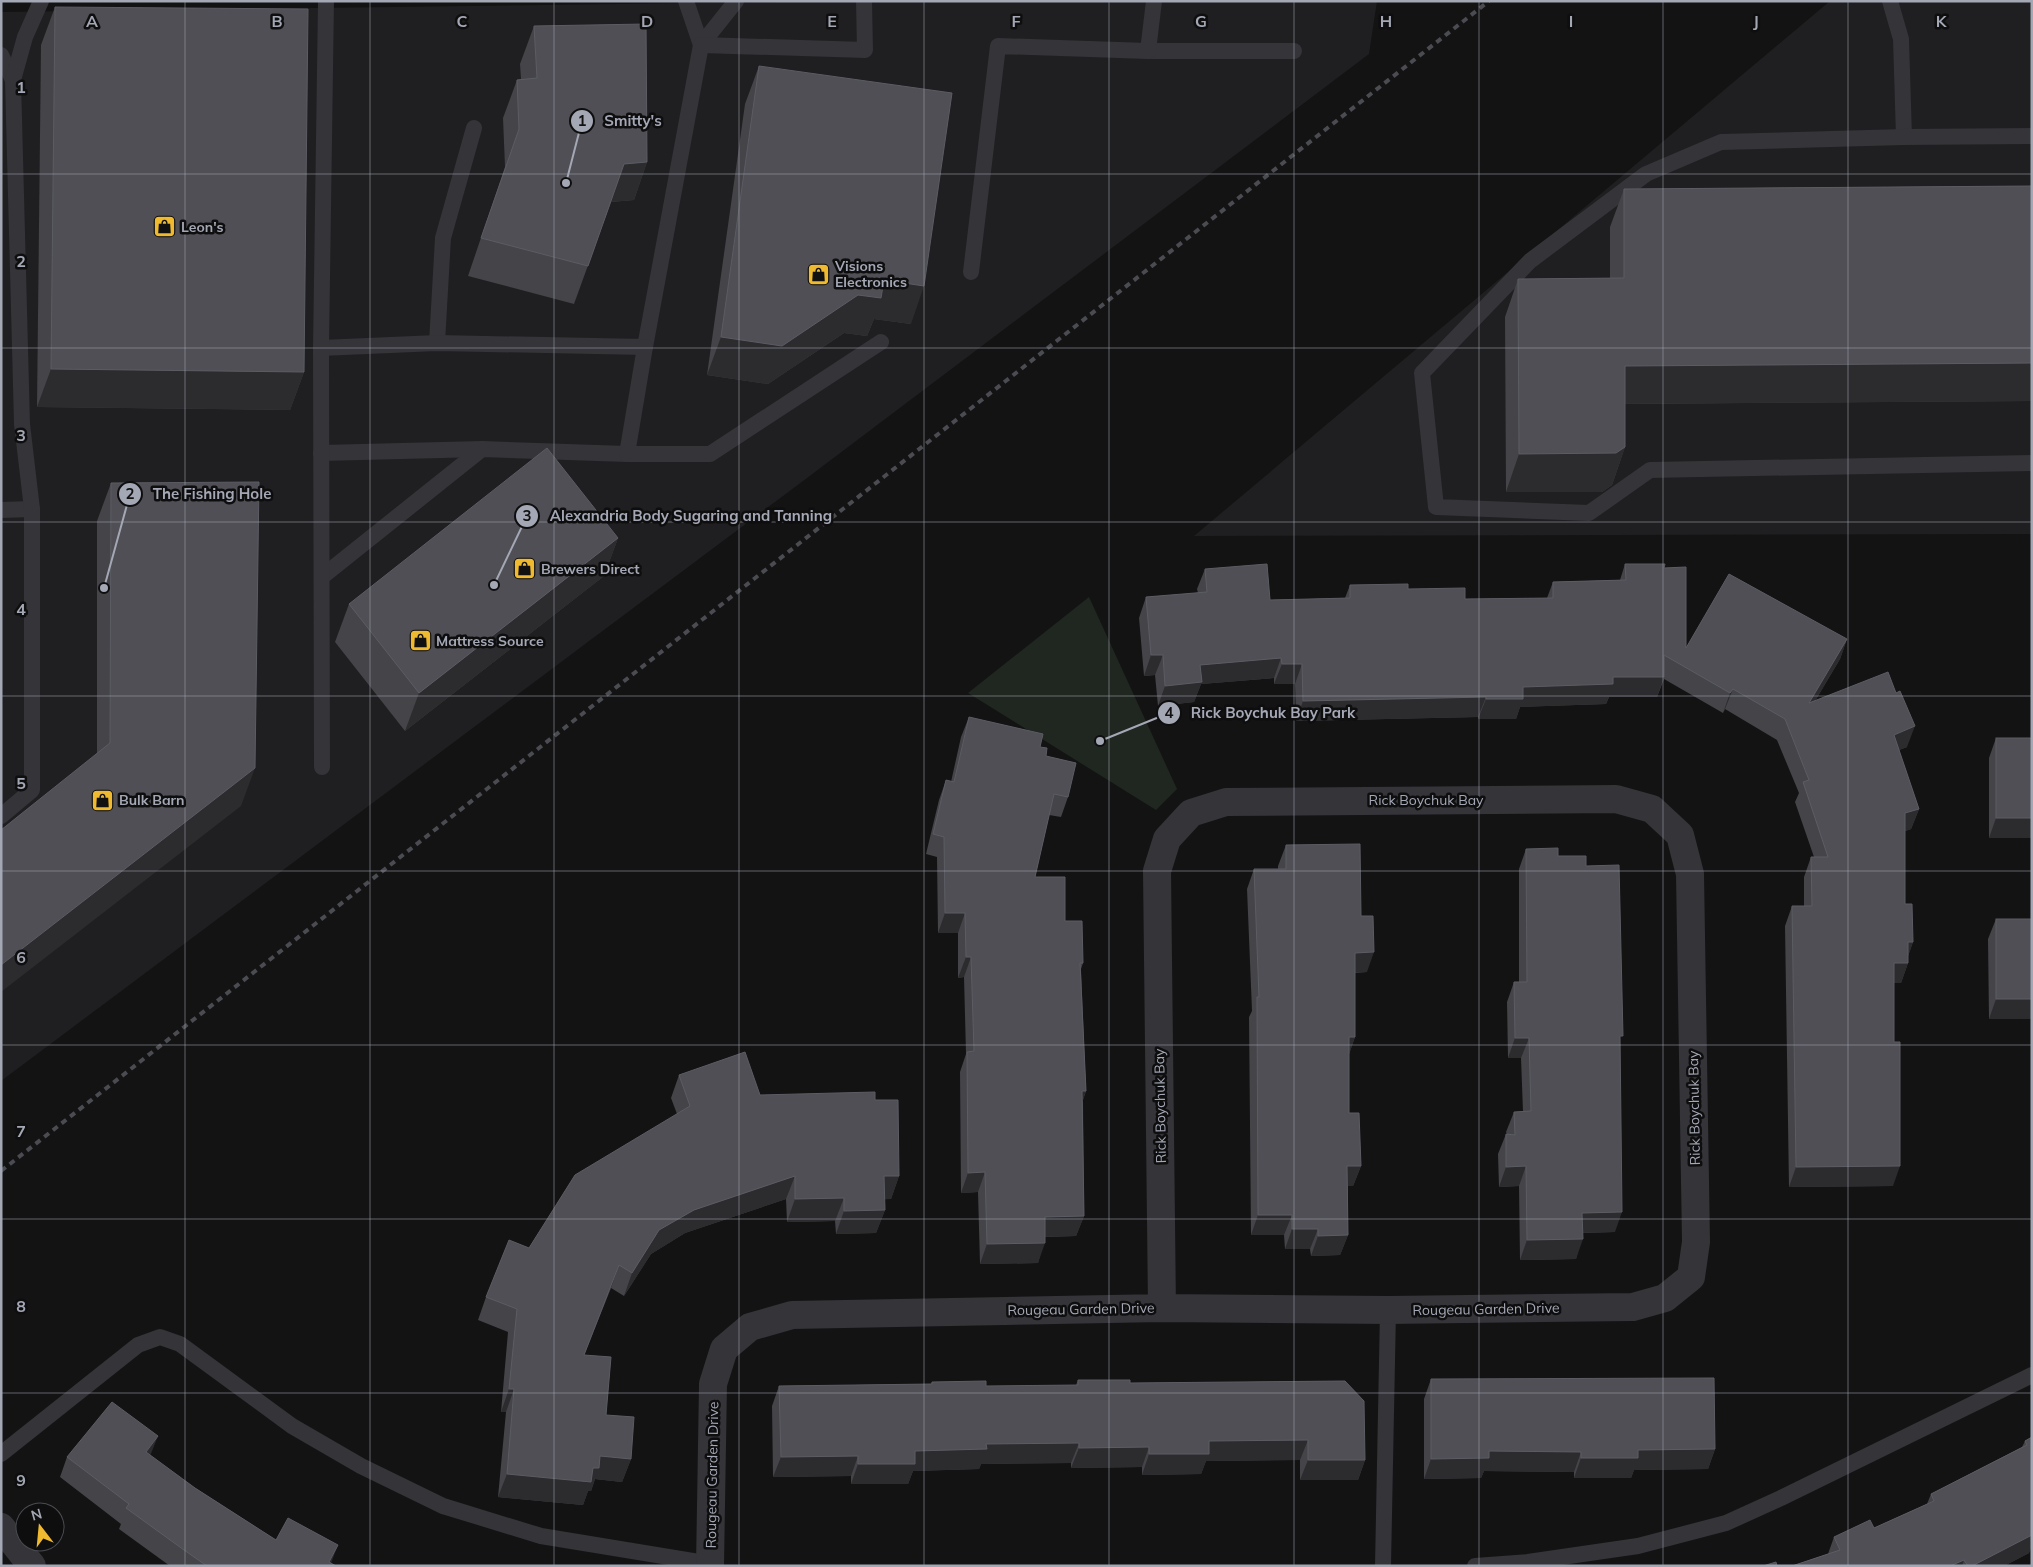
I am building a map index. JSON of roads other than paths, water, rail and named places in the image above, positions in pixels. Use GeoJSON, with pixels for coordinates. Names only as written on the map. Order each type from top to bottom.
{"type":"FeatureCollection","features":[{"type":"Feature","properties":{"kind":"street","name":"Rick Boychuk Bay"},"geometry":{"type":"LineString","coordinates":[[1162,1308],[1157,871],[1167,839],[1191,813],[1226,802],[1616,799],[1652,809],[1680,835],[1690,874],[1696,1242],[1691,1278],[1665,1298]]}},
{"type":"Feature","properties":{"kind":"street","name":"Rougeau Garden Drive"},"geometry":{"type":"LineString","coordinates":[[710,1565],[714,1384],[724,1349],[750,1327],[792,1315],[1162,1308],[1388,1310],[1633,1307],[1665,1298]]}},
{"type":"Feature","properties":{"kind":"street"},"geometry":{"type":"LineString","coordinates":[[1,1527],[31,1566]]}},
{"type":"Feature","properties":{"kind":"street"},"geometry":{"type":"LineString","coordinates":[[1,1544],[31,1566]]}},
{"type":"Feature","properties":{"kind":"lane"},"geometry":{"type":"LineString","coordinates":[[7,80],[40,1]]}},
{"type":"Feature","properties":{"kind":"lane"},"geometry":{"type":"LineString","coordinates":[[322,767],[321,348],[326,1]]}},
{"type":"Feature","properties":{"kind":"lane"},"geometry":{"type":"LineString","coordinates":[[627,454],[700,44],[686,1]]}},
{"type":"Feature","properties":{"kind":"lane"},"geometry":{"type":"LineString","coordinates":[[700,44],[736,1]]}},
{"type":"Feature","properties":{"kind":"lane"},"geometry":{"type":"LineString","coordinates":[[700,44],[865,50],[864,1]]}},
{"type":"Feature","properties":{"kind":"lane"},"geometry":{"type":"LineString","coordinates":[[1148,50],[1154,1]]}},
{"type":"Feature","properties":{"kind":"lane"},"geometry":{"type":"LineString","coordinates":[[1890,1],[1901,39],[1904,137]]}},
{"type":"Feature","properties":{"kind":"lane"},"geometry":{"type":"LineString","coordinates":[[971,272],[998,46],[1294,51]]}},
{"type":"Feature","properties":{"kind":"lane"},"geometry":{"type":"LineString","coordinates":[[1,55],[7,80],[22,424],[32,509],[32,790],[1,816]]}},
{"type":"Feature","properties":{"kind":"lane"},"geometry":{"type":"LineString","coordinates":[[437,343],[444,238],[474,128]]}},
{"type":"Feature","properties":{"kind":"lane"},"geometry":{"type":"LineString","coordinates":[[2032,136],[1721,142],[1646,174],[1530,261],[1422,373],[1436,507],[1589,513],[1650,470],[2032,463]]}},
{"type":"Feature","properties":{"kind":"lane"},"geometry":{"type":"LineString","coordinates":[[321,453],[482,449],[627,454],[710,454],[881,342]]}},
{"type":"Feature","properties":{"kind":"lane"},"geometry":{"type":"LineString","coordinates":[[321,348],[437,343],[645,347]]}},
{"type":"Feature","properties":{"kind":"lane"},"geometry":{"type":"LineString","coordinates":[[323,576],[482,449]]}},
{"type":"Feature","properties":{"kind":"lane"},"geometry":{"type":"LineString","coordinates":[[1,510],[32,509]]}},
{"type":"Feature","properties":{"kind":"lane"},"geometry":{"type":"LineString","coordinates":[[1383,1566],[1388,1310]]}},
{"type":"Feature","properties":{"kind":"lane"},"geometry":{"type":"LineString","coordinates":[[1,1454],[138,1345],[160,1337],[180,1344],[292,1426],[361,1466],[443,1506],[541,1536],[710,1565]]}},
{"type":"Feature","properties":{"kind":"lane"},"geometry":{"type":"LineString","coordinates":[[1475,1566],[1528,1562],[1638,1546],[1726,1523],[2032,1375]]}},
{"type":"Feature","properties":{"kind":"railway"},"geometry":{"type":"LineString","coordinates":[[1,1171],[1489,1]]}},
{"type":"Feature","properties":{"kind":"place","name":"Smitty's"},"geometry":{"type":"Point","coordinates":[566,183]}},
{"type":"Feature","properties":{"kind":"place","name":"Leon's"},"geometry":{"type":"Point","coordinates":[165,227]}},
{"type":"Feature","properties":{"kind":"place","name":"Visions Electronics"},"geometry":{"type":"Point","coordinates":[819,274]}},
{"type":"Feature","properties":{"kind":"place","name":"Brewers Direct"},"geometry":{"type":"Point","coordinates":[525,569]}},
{"type":"Feature","properties":{"kind":"place","name":"Alexandria Body Sugaring and Tanning"},"geometry":{"type":"Point","coordinates":[494,585]}},
{"type":"Feature","properties":{"kind":"place","name":"The Fishing Hole"},"geometry":{"type":"Point","coordinates":[104,588]}},
{"type":"Feature","properties":{"kind":"place","name":"Mattress Source"},"geometry":{"type":"Point","coordinates":[420,641]}},
{"type":"Feature","properties":{"kind":"place","name":"Rick Boychuk Bay Park"},"geometry":{"type":"Point","coordinates":[1100,741]}},
{"type":"Feature","properties":{"kind":"place","name":"Bulk Barn"},"geometry":{"type":"Point","coordinates":[103,800]}}]}
